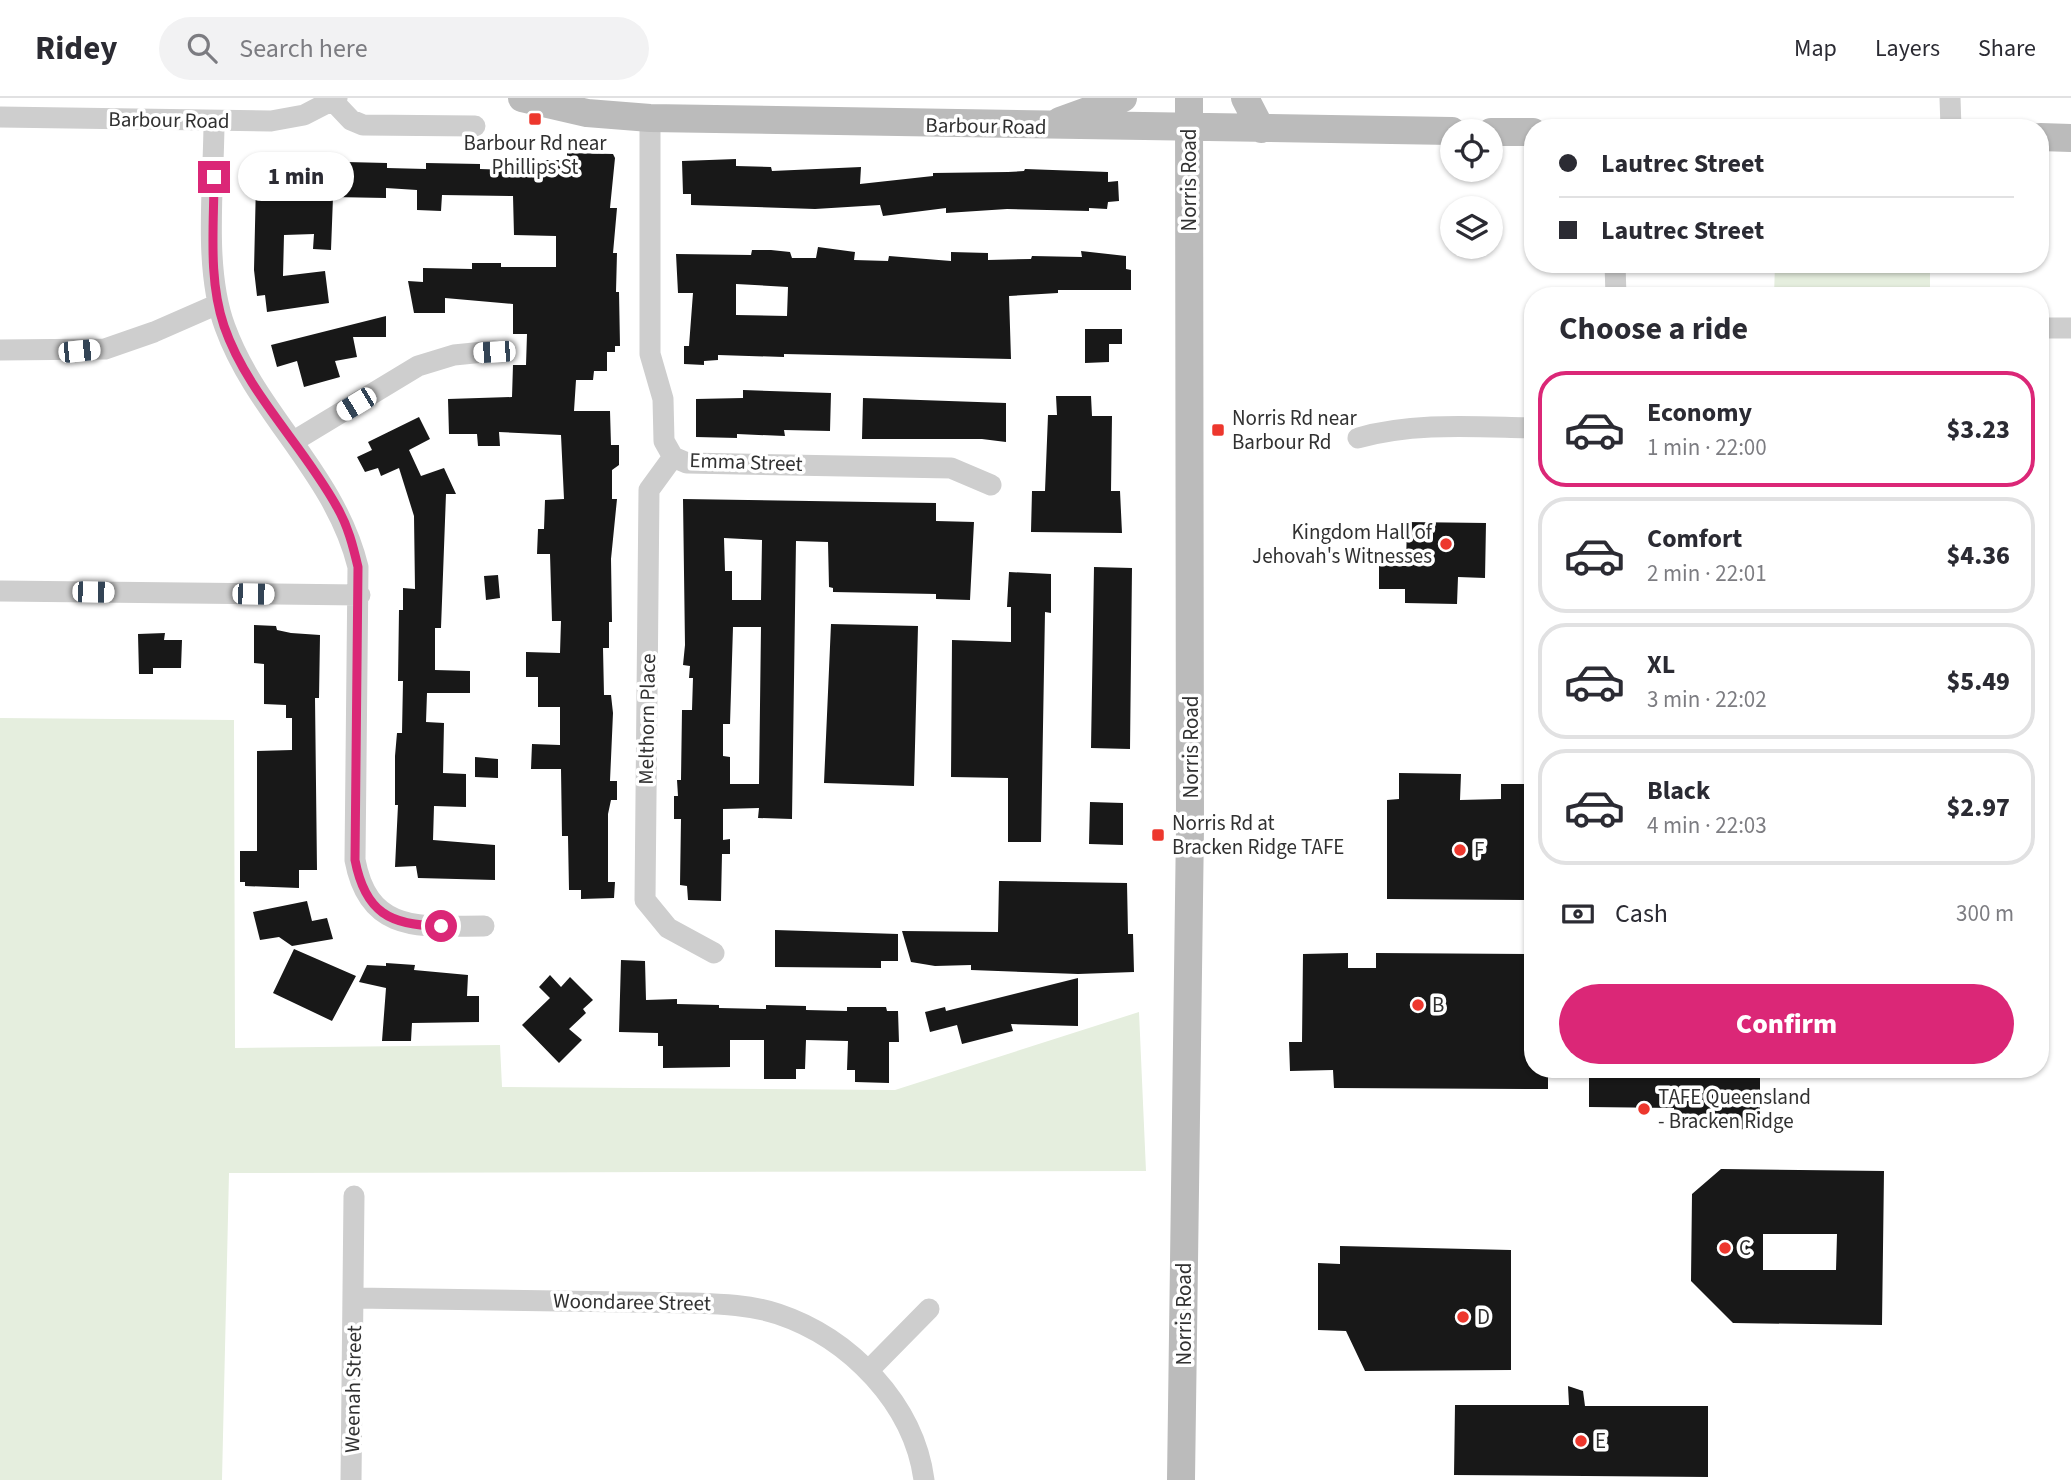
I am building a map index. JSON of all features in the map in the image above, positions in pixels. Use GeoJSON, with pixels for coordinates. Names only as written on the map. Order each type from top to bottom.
{"type":"FeatureCollection","features":[{"type":"Feature","properties":{"kind":"main road","name":"Barbour Road"},"geometry":{"type":"LineString","coordinates":[[522,98],[587,113],[650,118],[1045,127],[1440,131]]}},
{"type":"Feature","properties":{"kind":"main road"},"geometry":{"type":"LineString","coordinates":[[1045,127],[1123,98]]}},
{"type":"Feature","properties":{"kind":"main road","name":"Norris Road"},"geometry":{"type":"LineString","coordinates":[[1181,1480],[1191,827],[1189,98]]}},
{"type":"Feature","properties":{"kind":"main road"},"geometry":{"type":"LineString","coordinates":[[1245,98],[1261,129]]}},
{"type":"Feature","properties":{"kind":"main road"},"geometry":{"type":"LineString","coordinates":[[1503,132],[1524,132]]}},
{"type":"Feature","properties":{"kind":"main road"},"geometry":{"type":"LineString","coordinates":[[2049,137],[2071,138]]}},
{"type":"Feature","properties":{"kind":"street"},"geometry":{"type":"LineString","coordinates":[[1950,98],[1951,119]]}},
{"type":"Feature","properties":{"kind":"street","name":"Barbour Road"},"geometry":{"type":"LineString","coordinates":[[0,117],[214,121],[294,119],[335,99],[351,120],[363,125],[475,126]]}},
{"type":"Feature","properties":{"kind":"street","name":"Emma Street"},"geometry":{"type":"LineString","coordinates":[[650,118],[650,354],[663,399],[664,441],[673,457],[687,463],[951,468],[991,485]]}},
{"type":"Feature","properties":{"kind":"street"},"geometry":{"type":"LineString","coordinates":[[214,121],[213,259],[218,303],[234,348],[337,507],[350,535],[358,567],[360,595],[355,860],[360,885],[369,900],[386,916],[402,923],[484,926]]}},
{"type":"Feature","properties":{"kind":"street"},"geometry":{"type":"LineString","coordinates":[[0,350],[105,349],[130,342],[218,303]]}},
{"type":"Feature","properties":{"kind":"street"},"geometry":{"type":"LineString","coordinates":[[2049,328],[2071,328]]}},
{"type":"Feature","properties":{"kind":"street"},"geometry":{"type":"LineString","coordinates":[[294,441],[418,366],[454,355],[494,352]]}},
{"type":"Feature","properties":{"kind":"street"},"geometry":{"type":"LineString","coordinates":[[1358,438],[1381,432],[1431,426],[1524,428]]}},
{"type":"Feature","properties":{"kind":"street","name":"Melthorn Place"},"geometry":{"type":"LineString","coordinates":[[673,457],[649,490],[645,900],[668,928],[714,953]]}},
{"type":"Feature","properties":{"kind":"street"},"geometry":{"type":"LineString","coordinates":[[0,591],[360,595]]}},
{"type":"Feature","properties":{"kind":"street"},"geometry":{"type":"LineString","coordinates":[[355,1196],[355,1298]]}},
{"type":"Feature","properties":{"kind":"street","name":"Woondaree Street"},"geometry":{"type":"LineString","coordinates":[[355,1298],[739,1305],[777,1314],[807,1326],[869,1370],[910,1434],[925,1480]]}},
{"type":"Feature","properties":{"kind":"street","name":"Weenah Street"},"geometry":{"type":"LineString","coordinates":[[351,1480],[355,1298]]}},
{"type":"Feature","properties":{"kind":"street"},"geometry":{"type":"LineString","coordinates":[[869,1370],[929,1309]]}},
{"type":"Feature","properties":{"kind":"green space"},"geometry":{"type":"Polygon","coordinates":[[[1775,273],[1930,273],[1930,287],[1774,287],[1775,273]]]}},
{"type":"Feature","properties":{"kind":"green space"},"geometry":{"type":"Polygon","coordinates":[[[0,718],[234,720],[235,1048],[500,1045],[502,1087],[895,1090],[1139,1012],[1146,1171],[229,1173],[222,1480],[0,1480],[0,718]]]}},
{"type":"Feature","properties":{"kind":"building"},"geometry":{"type":"Polygon","coordinates":[[[567,153],[613,154],[615,158],[610,208],[617,208],[613,253],[617,253],[616,292],[619,292],[620,346],[615,346],[615,352],[607,352],[607,371],[594,371],[593,380],[576,380],[574,411],[610,411],[611,445],[619,445],[619,465],[612,470],[612,499],[617,499],[611,559],[612,622],[609,622],[609,648],[603,648],[604,695],[611,695],[613,713],[610,781],[617,781],[617,800],[611,800],[608,814],[608,882],[615,882],[614,898],[581,899],[581,890],[569,890],[568,836],[562,836],[561,769],[531,769],[532,744],[560,745],[560,707],[538,707],[538,677],[526,677],[526,652],[560,653],[561,621],[552,621],[550,554],[537,554],[538,529],[544,529],[545,500],[564,499],[561,435],[499,432],[500,446],[478,446],[477,434],[449,434],[448,399],[512,397],[513,365],[526,365],[527,334],[513,334],[513,304],[445,298],[445,313],[414,313],[408,281],[423,282],[423,268],[472,269],[472,263],[501,263],[501,267],[556,267],[556,236],[514,235],[513,196],[442,195],[441,211],[417,210],[417,190],[386,188],[386,198],[333,197],[331,250],[313,249],[314,234],[284,235],[283,276],[325,271],[329,303],[267,312],[265,295],[257,296],[254,270],[256,182],[259,182],[260,167],[263,167],[264,160],[387,163],[387,168],[426,169],[426,163],[480,164],[480,169],[512,170],[512,165],[529,165],[529,160],[560,160],[567,157],[567,153]]]}},
{"type":"Feature","properties":{"kind":"building"},"geometry":{"type":"Polygon","coordinates":[[[736,159],[736,166],[771,167],[772,171],[861,167],[860,184],[933,176],[933,173],[1008,172],[1025,169],[1108,172],[1108,182],[1118,181],[1119,201],[1108,202],[1107,209],[1089,208],[1089,211],[1007,209],[946,213],[946,208],[883,216],[880,205],[815,209],[691,205],[691,194],[683,194],[682,161],[736,159]]]}},
{"type":"Feature","properties":{"kind":"building"},"geometry":{"type":"Polygon","coordinates":[[[818,247],[855,252],[854,260],[888,261],[889,256],[951,261],[951,252],[988,253],[988,260],[1031,259],[1032,256],[1082,257],[1081,251],[1126,256],[1126,269],[1131,270],[1131,290],[1058,290],[1058,293],[1009,296],[1011,359],[718,355],[718,360],[704,361],[704,365],[684,364],[684,346],[689,346],[693,293],[678,293],[676,254],[751,255],[752,250],[771,250],[790,252],[792,258],[816,258],[818,247]],[[736,284],[736,315],[787,316],[788,287],[736,284]]]}},
{"type":"Feature","properties":{"kind":"building"},"geometry":{"type":"Polygon","coordinates":[[[386,316],[386,337],[353,337],[357,357],[335,361],[340,377],[304,387],[297,361],[277,367],[271,345],[386,316]]]}},
{"type":"Feature","properties":{"kind":"building"},"geometry":{"type":"Polygon","coordinates":[[[1085,329],[1122,329],[1122,344],[1109,344],[1109,362],[1085,363],[1085,329]]]}},
{"type":"Feature","properties":{"kind":"building"},"geometry":{"type":"Polygon","coordinates":[[[743,390],[831,393],[830,431],[784,430],[785,436],[737,434],[737,438],[696,437],[696,399],[743,398],[743,390]]]}},
{"type":"Feature","properties":{"kind":"building"},"geometry":{"type":"Polygon","coordinates":[[[1056,396],[1091,396],[1092,416],[1112,416],[1111,491],[1120,491],[1122,533],[1031,532],[1032,491],[1045,491],[1048,415],[1057,415],[1056,396]]]}},
{"type":"Feature","properties":{"kind":"building"},"geometry":{"type":"Polygon","coordinates":[[[863,398],[1006,403],[1006,442],[982,439],[862,439],[863,398]]]}},
{"type":"Feature","properties":{"kind":"building"},"geometry":{"type":"Polygon","coordinates":[[[419,417],[430,439],[409,450],[421,476],[444,468],[456,494],[446,494],[441,628],[435,628],[435,670],[470,671],[470,693],[427,693],[426,722],[444,723],[443,773],[466,774],[466,807],[434,806],[433,840],[495,845],[495,880],[418,878],[416,866],[395,867],[398,805],[395,805],[395,756],[397,733],[402,733],[403,681],[398,681],[399,610],[403,610],[403,588],[415,589],[414,516],[399,468],[381,476],[378,468],[365,472],[357,457],[372,450],[368,442],[419,417]]]}},
{"type":"Feature","properties":{"kind":"building"},"geometry":{"type":"Polygon","coordinates":[[[683,499],[936,503],[936,521],[974,522],[970,600],[936,599],[936,594],[833,592],[833,588],[829,587],[828,542],[796,541],[792,819],[758,818],[759,808],[723,809],[723,840],[730,839],[730,854],[722,854],[721,901],[688,900],[687,886],[680,885],[681,819],[674,819],[674,796],[678,796],[677,780],[681,780],[682,710],[692,710],[693,678],[689,678],[690,666],[683,665],[683,499]],[[724,538],[725,571],[732,571],[732,600],[761,600],[762,540],[724,538]],[[733,627],[730,724],[723,724],[723,756],[730,757],[730,784],[759,784],[761,627],[733,627]]]}},
{"type":"Feature","properties":{"kind":"building","name":"Kingdom Hall of Jehovah's Witnesses"},"geometry":{"type":"Polygon","coordinates":[[[1407,522],[1486,523],[1485,578],[1458,577],[1457,604],[1405,603],[1405,589],[1379,589],[1379,565],[1406,566],[1407,522]]]}},
{"type":"Feature","properties":{"kind":"building"},"geometry":{"type":"Polygon","coordinates":[[[1094,567],[1132,568],[1130,749],[1091,748],[1094,567]]]}},
{"type":"Feature","properties":{"kind":"building"},"geometry":{"type":"Polygon","coordinates":[[[1009,572],[1051,574],[1051,613],[1045,612],[1041,842],[1008,842],[1008,778],[951,777],[952,640],[1011,642],[1011,607],[1007,607],[1009,572]]]}},
{"type":"Feature","properties":{"kind":"building"},"geometry":{"type":"Polygon","coordinates":[[[498,575],[500,598],[486,600],[484,576],[498,575]]]}},
{"type":"Feature","properties":{"kind":"building"},"geometry":{"type":"Polygon","coordinates":[[[831,624],[918,626],[914,786],[824,783],[831,624]]]}},
{"type":"Feature","properties":{"kind":"building"},"geometry":{"type":"Polygon","coordinates":[[[254,625],[276,626],[277,630],[291,633],[320,635],[319,698],[315,698],[317,870],[299,870],[299,888],[245,886],[245,882],[240,882],[240,851],[257,851],[257,751],[292,750],[292,718],[286,718],[286,705],[264,704],[264,664],[254,663],[254,625]]]}},
{"type":"Feature","properties":{"kind":"building"},"geometry":{"type":"Polygon","coordinates":[[[165,633],[164,640],[182,640],[181,668],[153,668],[153,674],[139,674],[138,634],[165,633]]]}},
{"type":"Feature","properties":{"kind":"building"},"geometry":{"type":"Polygon","coordinates":[[[475,757],[498,759],[498,778],[475,777],[475,757]]]}},
{"type":"Feature","properties":{"kind":"building","name":"F"},"geometry":{"type":"Polygon","coordinates":[[[1399,773],[1461,774],[1460,800],[1501,799],[1501,784],[1524,784],[1524,900],[1387,899],[1387,800],[1399,799],[1399,773]]]}},
{"type":"Feature","properties":{"kind":"building"},"geometry":{"type":"Polygon","coordinates":[[[1090,802],[1123,803],[1123,845],[1089,844],[1090,802]]]}},
{"type":"Feature","properties":{"kind":"building"},"geometry":{"type":"Polygon","coordinates":[[[999,881],[1127,883],[1128,934],[1133,934],[1134,972],[1078,974],[971,970],[971,965],[935,966],[911,962],[902,931],[998,932],[999,881]]]}},
{"type":"Feature","properties":{"kind":"building"},"geometry":{"type":"Polygon","coordinates":[[[307,901],[312,921],[327,918],[333,939],[292,946],[279,937],[260,940],[253,912],[307,901]]]}},
{"type":"Feature","properties":{"kind":"building"},"geometry":{"type":"Polygon","coordinates":[[[775,930],[898,934],[898,961],[881,961],[881,968],[775,967],[775,930]]]}},
{"type":"Feature","properties":{"kind":"building"},"geometry":{"type":"Polygon","coordinates":[[[294,949],[356,976],[332,1021],[273,993],[294,949]]]}},
{"type":"Feature","properties":{"kind":"building","name":"B"},"geometry":{"type":"Polygon","coordinates":[[[1348,953],[1348,968],[1376,968],[1376,953],[1524,954],[1524,1078],[1548,1078],[1548,1089],[1334,1088],[1333,1070],[1290,1071],[1289,1042],[1302,1042],[1303,954],[1348,953]]]}},
{"type":"Feature","properties":{"kind":"building"},"geometry":{"type":"Polygon","coordinates":[[[621,960],[645,961],[646,1000],[677,999],[677,1004],[719,1005],[719,1008],[766,1009],[766,1005],[847,1011],[847,1007],[886,1007],[887,1011],[898,1011],[899,1042],[889,1042],[889,1083],[855,1082],[855,1070],[847,1070],[848,1041],[806,1040],[805,1069],[796,1069],[796,1079],[764,1079],[764,1040],[730,1040],[730,1067],[663,1068],[663,1046],[658,1046],[658,1033],[619,1032],[621,960]]]}},
{"type":"Feature","properties":{"kind":"building"},"geometry":{"type":"Polygon","coordinates":[[[386,963],[415,965],[414,970],[468,975],[467,996],[479,996],[479,1022],[412,1023],[411,1041],[382,1041],[386,988],[359,982],[367,965],[386,966],[386,963]]]}},
{"type":"Feature","properties":{"kind":"building"},"geometry":{"type":"Polygon","coordinates":[[[550,975],[561,987],[570,977],[593,1000],[583,1009],[586,1013],[569,1029],[582,1040],[559,1063],[522,1025],[550,998],[539,987],[550,975]]]}},
{"type":"Feature","properties":{"kind":"building"},"geometry":{"type":"Polygon","coordinates":[[[1078,978],[1078,1026],[1011,1024],[1013,1031],[962,1044],[957,1025],[930,1032],[925,1012],[945,1007],[946,1011],[1078,978]]]}},
{"type":"Feature","properties":{"kind":"building"},"geometry":{"type":"Polygon","coordinates":[[[1589,1078],[1760,1078],[1760,1129],[1675,1130],[1674,1108],[1589,1107],[1589,1078]]]}},
{"type":"Feature","properties":{"kind":"building","name":"C"},"geometry":{"type":"Polygon","coordinates":[[[1721,1169],[1884,1171],[1882,1325],[1733,1323],[1691,1281],[1692,1194],[1721,1169]],[[1763,1234],[1763,1270],[1836,1270],[1837,1234],[1763,1234]]]}},
{"type":"Feature","properties":{"kind":"building","name":"D"},"geometry":{"type":"Polygon","coordinates":[[[1340,1246],[1511,1250],[1511,1370],[1365,1371],[1346,1331],[1318,1330],[1318,1263],[1340,1264],[1340,1246]]]}},
{"type":"Feature","properties":{"kind":"building","name":"E"},"geometry":{"type":"Polygon","coordinates":[[[1568,1386],[1583,1391],[1585,1406],[1708,1406],[1708,1477],[1454,1475],[1455,1405],[1569,1405],[1568,1386]]]}},
{"type":"Feature","properties":{"kind":"place","name":"Barbour Rd near Phillips St"},"geometry":{"type":"Point","coordinates":[535,119]}},
{"type":"Feature","properties":{"kind":"place","name":"Norris Rd near Barbour Rd"},"geometry":{"type":"Point","coordinates":[1218,430]}},
{"type":"Feature","properties":{"kind":"place","name":"Kingdom Hall of Jehovah's Witnesses"},"geometry":{"type":"Point","coordinates":[1446,544]}},
{"type":"Feature","properties":{"kind":"place","name":"Norris Rd at Bracken Ridge TAFE"},"geometry":{"type":"Point","coordinates":[1158,835]}},
{"type":"Feature","properties":{"kind":"place","name":"F"},"geometry":{"type":"Point","coordinates":[1460,850]}},
{"type":"Feature","properties":{"kind":"place","name":"B"},"geometry":{"type":"Point","coordinates":[1418,1005]}},
{"type":"Feature","properties":{"kind":"place","name":"TAFE Queensland - Bracken Ridge"},"geometry":{"type":"Point","coordinates":[1644,1109]}},
{"type":"Feature","properties":{"kind":"place","name":"C"},"geometry":{"type":"Point","coordinates":[1725,1248]}},
{"type":"Feature","properties":{"kind":"place","name":"D"},"geometry":{"type":"Point","coordinates":[1463,1317]}},
{"type":"Feature","properties":{"kind":"place","name":"E"},"geometry":{"type":"Point","coordinates":[1581,1441]}},
{"type":"Feature","properties":{"kind":"route"},"geometry":{"type":"LineString","coordinates":[[214,177],[213,259],[218,303],[224,326],[248,374],[337,507],[350,535],[358,567],[360,595],[355,860],[360,885],[369,900],[386,916],[402,923],[441,926]]}}]}
